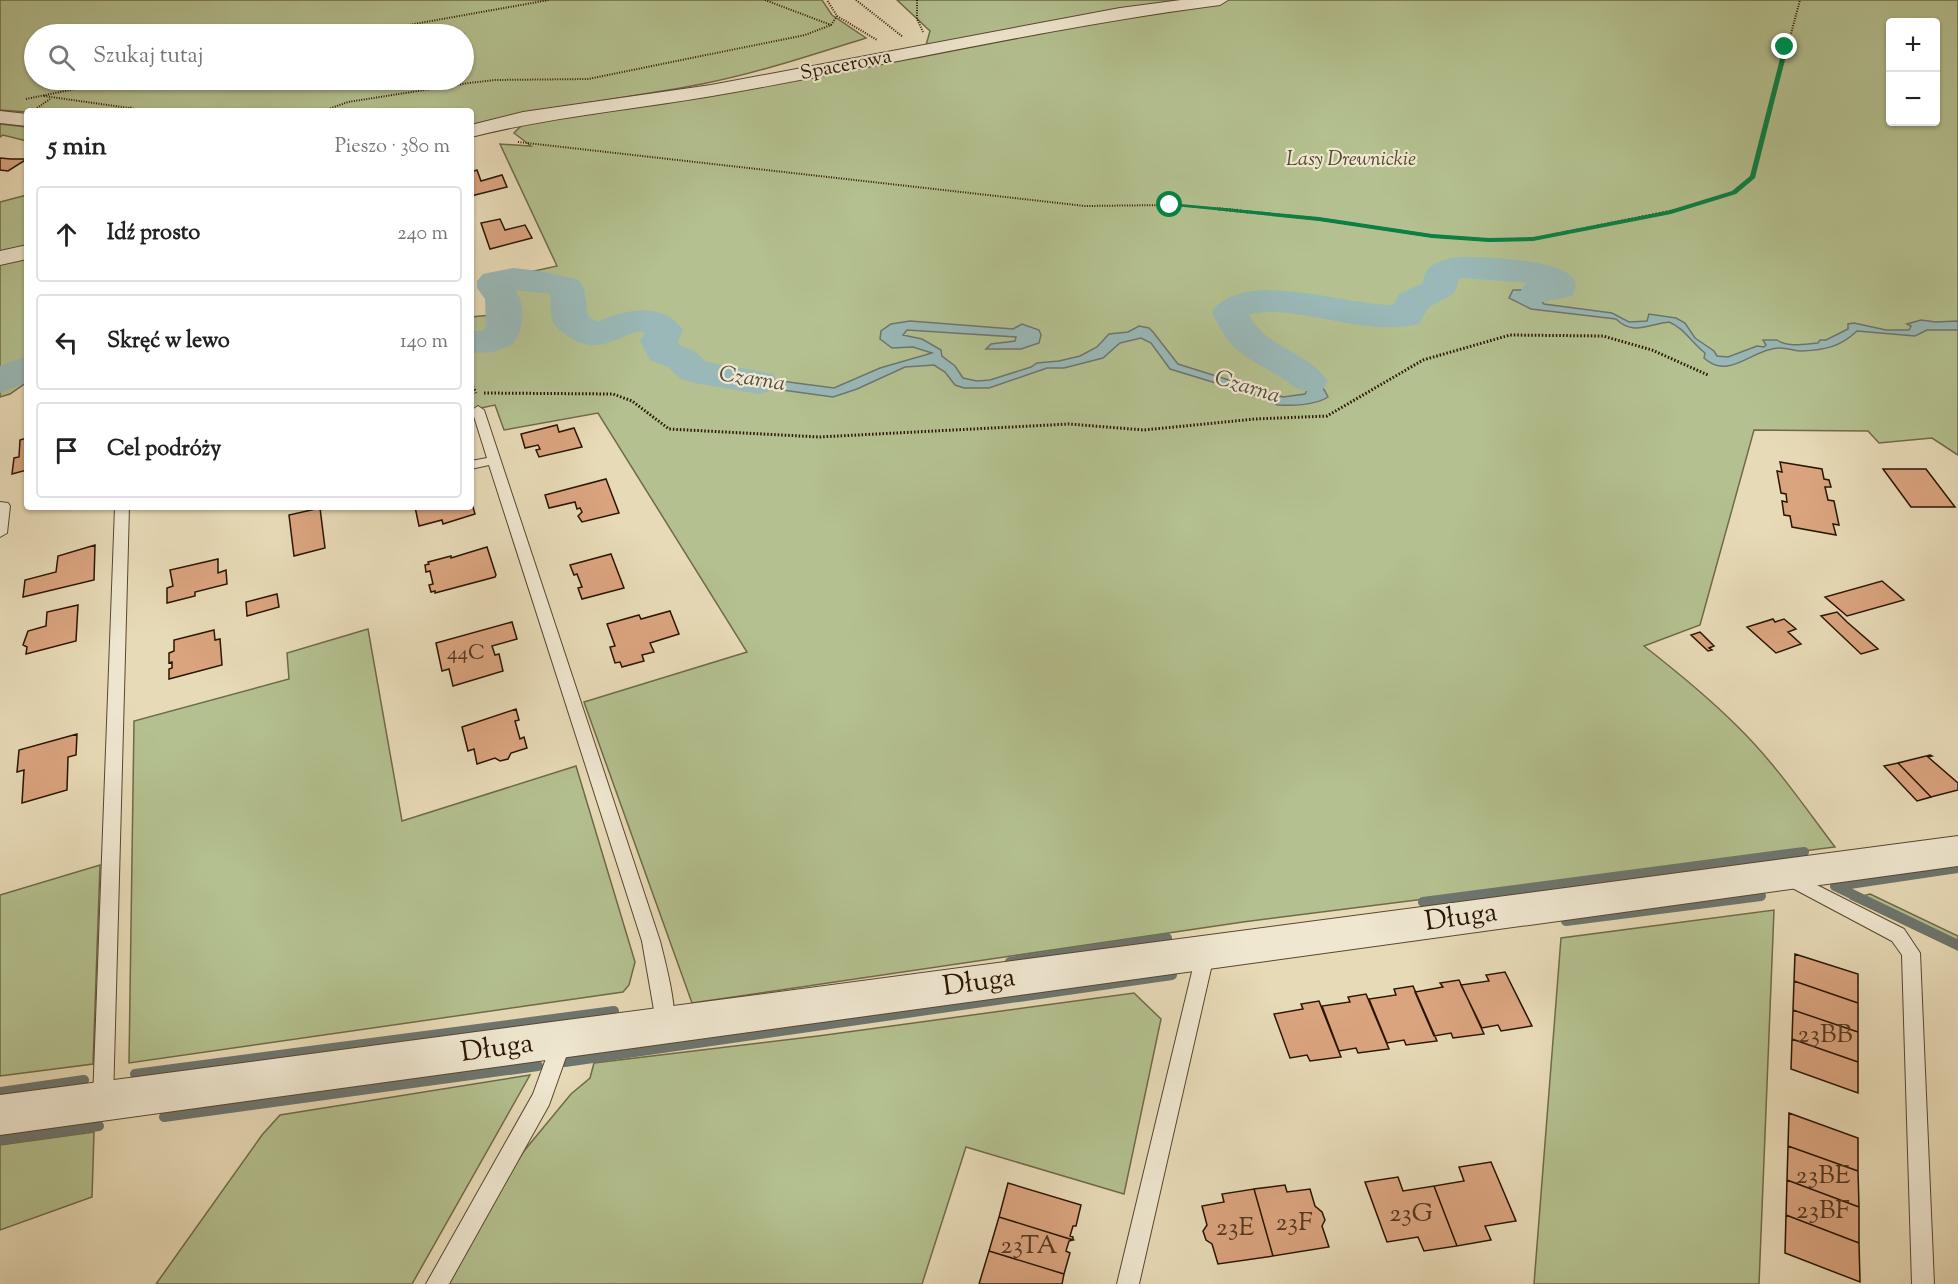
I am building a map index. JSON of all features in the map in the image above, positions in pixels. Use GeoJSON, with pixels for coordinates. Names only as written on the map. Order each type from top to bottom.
{"type":"FeatureCollection","features":[{"type":"Feature","properties":{"kind":"street","name":"Spacerowa"},"geometry":{"type":"LineString","coordinates":[[480,129],[524,118],[711,91],[895,57],[914,47],[1120,13],[1220,0]]}},
{"type":"Feature","properties":{"kind":"street"},"geometry":{"type":"LineString","coordinates":[[0,117],[24,120]]}},
{"type":"Feature","properties":{"kind":"street"},"geometry":{"type":"LineString","coordinates":[[0,258],[24,253]]}},
{"type":"Feature","properties":{"kind":"street","name":"Długa"},"geometry":{"type":"LineString","coordinates":[[0,1115],[103,1103],[1206,951],[1958,851]]}},
{"type":"Feature","properties":{"kind":"lane"},"geometry":{"type":"LineString","coordinates":[[478,410],[651,941],[661,988],[665,1027]]}},
{"type":"Feature","properties":{"kind":"lane"},"geometry":{"type":"LineString","coordinates":[[474,464],[494,460]]}},
{"type":"Feature","properties":{"kind":"lane"},"geometry":{"type":"LineString","coordinates":[[0,533],[3,506]]}},
{"type":"Feature","properties":{"kind":"lane"},"geometry":{"type":"LineString","coordinates":[[103,1103],[122,510]]}},
{"type":"Feature","properties":{"kind":"lane"},"geometry":{"type":"LineString","coordinates":[[1784,875],[1898,935],[1911,952],[1923,1284]]}},
{"type":"Feature","properties":{"kind":"lane"},"geometry":{"type":"LineString","coordinates":[[1128,1284],[1206,951]]}},
{"type":"Feature","properties":{"kind":"lane"},"geometry":{"type":"LineString","coordinates":[[436,1284],[542,1098],[562,1040]]}},
{"type":"Feature","properties":{"kind":"path"},"geometry":{"type":"LineString","coordinates":[[414,24],[549,0]]}},
{"type":"Feature","properties":{"kind":"path"},"geometry":{"type":"LineString","coordinates":[[765,0],[831,25]]}},
{"type":"Feature","properties":{"kind":"path"},"geometry":{"type":"LineString","coordinates":[[827,0],[837,15],[847,24],[878,41],[895,57]]}},
{"type":"Feature","properties":{"kind":"path"},"geometry":{"type":"LineString","coordinates":[[856,0],[914,47],[924,35],[917,19],[917,0]]}},
{"type":"Feature","properties":{"kind":"path"},"geometry":{"type":"LineString","coordinates":[[480,129],[511,141],[555,148],[1085,206],[1203,208],[1319,219],[1432,236],[1489,240],[1533,239],[1669,213],[1734,192],[1753,177],[1800,0]]}},
{"type":"Feature","properties":{"kind":"path"},"geometry":{"type":"LineString","coordinates":[[474,82],[588,79],[805,35],[831,25],[837,15]]}},
{"type":"Feature","properties":{"kind":"path"},"geometry":{"type":"LineString","coordinates":[[19,101],[71,90]]}},
{"type":"Feature","properties":{"kind":"path"},"geometry":{"type":"LineString","coordinates":[[331,108],[348,102],[424,90]]}},
{"type":"Feature","properties":{"kind":"path"},"geometry":{"type":"LineString","coordinates":[[42,96],[137,108]]}},
{"type":"Feature","properties":{"kind":"path"},"geometry":{"type":"LineString","coordinates":[[38,108],[51,98]]}},
{"type":"Feature","properties":{"kind":"path"},"geometry":{"type":"LineString","coordinates":[[476,393],[614,394],[632,401],[669,429],[819,437],[1069,424],[1144,430],[1255,419],[1328,416],[1423,360],[1510,335],[1603,336],[1652,350],[1708,375]]}},
{"type":"Feature","properties":{"kind":"path"},"geometry":{"type":"LineString","coordinates":[[474,389],[478,410]]}},
{"type":"Feature","properties":{"kind":"green space"},"geometry":{"type":"Polygon","coordinates":[[[0,0],[822,0],[832,15],[866,38],[723,80],[474,124],[474,108],[24,108],[24,112],[0,110],[0,0]]]}},
{"type":"Feature","properties":{"kind":"green space","name":"Lasy Drewnickie"},"geometry":{"type":"Polygon","coordinates":[[[897,0],[1958,0],[1958,455],[1932,438],[1879,443],[1868,431],[1754,430],[1700,625],[1644,646],[1726,715],[1751,740],[1835,847],[1243,922],[692,1003],[584,702],[747,652],[598,413],[504,430],[495,405],[474,409],[474,317],[491,315],[488,293],[479,283],[557,266],[500,144],[531,146],[514,133],[526,121],[923,56],[930,31],[897,0]]]}},
{"type":"Feature","properties":{"kind":"green space"},"geometry":{"type":"Polygon","coordinates":[[[0,124],[24,127],[24,140],[3,135],[0,137],[0,124]]]}},
{"type":"Feature","properties":{"kind":"green space"},"geometry":{"type":"Polygon","coordinates":[[[24,196],[24,249],[0,255],[0,202],[24,196]]]}},
{"type":"Feature","properties":{"kind":"green space"},"geometry":{"type":"Polygon","coordinates":[[[24,259],[24,384],[10,394],[0,397],[0,263],[24,259]]]}},
{"type":"Feature","properties":{"kind":"green space"},"geometry":{"type":"Polygon","coordinates":[[[368,629],[402,821],[576,766],[635,962],[629,985],[623,992],[129,1063],[134,721],[289,679],[287,653],[368,629]]]}},
{"type":"Feature","properties":{"kind":"green space"},"geometry":{"type":"Polygon","coordinates":[[[100,865],[93,1064],[0,1076],[0,895],[100,865]]]}},
{"type":"Feature","properties":{"kind":"green space"},"geometry":{"type":"Polygon","coordinates":[[[1870,894],[1958,936],[1958,950],[1851,899],[1870,894]]]}},
{"type":"Feature","properties":{"kind":"green space"},"geometry":{"type":"Polygon","coordinates":[[[1774,910],[1759,1284],[1534,1284],[1561,938],[1774,910]]]}},
{"type":"Feature","properties":{"kind":"green space"},"geometry":{"type":"Polygon","coordinates":[[[1134,993],[1161,1019],[1124,1194],[966,1147],[922,1284],[437,1284],[524,1151],[571,1094],[590,1078],[594,1063],[818,1036],[1134,993]]]}},
{"type":"Feature","properties":{"kind":"green space"},"geometry":{"type":"Polygon","coordinates":[[[530,1075],[412,1284],[156,1284],[262,1135],[280,1115],[530,1075]]]}},
{"type":"Feature","properties":{"kind":"green space"},"geometry":{"type":"Polygon","coordinates":[[[94,1132],[92,1197],[0,1230],[0,1145],[94,1132]]]}},
{"type":"Feature","properties":{"kind":"water"},"geometry":{"type":"Polygon","coordinates":[[[1525,266],[1570,281],[1574,289],[1571,292],[1542,294],[1539,297],[1544,304],[1612,313],[1629,322],[1647,321],[1649,314],[1676,318],[1685,323],[1695,338],[1714,351],[1717,356],[1728,357],[1757,346],[1764,347],[1766,345],[1763,340],[1777,340],[1791,345],[1818,343],[1820,340],[1826,340],[1848,329],[1848,324],[1854,323],[1886,330],[1909,330],[1911,326],[1907,324],[1921,320],[1958,321],[1958,330],[1927,330],[1915,336],[1857,331],[1838,344],[1818,350],[1802,351],[1781,348],[1768,350],[1741,362],[1722,366],[1713,364],[1704,358],[1705,353],[1679,328],[1669,322],[1635,328],[1622,324],[1616,319],[1531,309],[1509,298],[1513,290],[1545,290],[1549,284],[1529,275],[1518,274],[1525,266]]]}},
{"type":"Feature","properties":{"kind":"water"},"geometry":{"type":"Polygon","coordinates":[[[910,321],[1013,329],[1022,324],[1039,330],[1041,335],[1039,343],[1021,349],[986,349],[991,344],[1015,341],[1016,337],[907,330],[903,335],[922,339],[941,350],[942,356],[955,366],[963,378],[977,381],[990,380],[1037,363],[1080,356],[1097,347],[1109,334],[1128,332],[1139,326],[1149,328],[1178,364],[1283,397],[1305,394],[1307,390],[1305,385],[1293,372],[1278,361],[1257,353],[1248,346],[1270,350],[1305,370],[1323,388],[1328,397],[1311,403],[1278,405],[1265,398],[1170,369],[1151,343],[1141,338],[1120,343],[1103,358],[1064,368],[1047,368],[989,388],[964,388],[955,385],[945,372],[934,365],[905,367],[857,389],[833,397],[725,382],[690,372],[699,367],[719,373],[834,388],[880,368],[932,353],[913,347],[892,348],[880,339],[881,331],[891,324],[910,321]]]}},
{"type":"Feature","properties":{"kind":"building"},"geometry":{"type":"Polygon","coordinates":[[[0,158],[24,159],[8,171],[0,170],[0,158]]]}},
{"type":"Feature","properties":{"kind":"building"},"geometry":{"type":"Polygon","coordinates":[[[477,170],[481,181],[502,175],[507,187],[474,195],[474,171],[477,170]]]}},
{"type":"Feature","properties":{"kind":"building"},"geometry":{"type":"Polygon","coordinates":[[[500,219],[505,230],[525,225],[532,238],[490,249],[481,223],[500,219]]]}},
{"type":"Feature","properties":{"kind":"building"},"geometry":{"type":"Polygon","coordinates":[[[557,425],[559,432],[574,428],[582,447],[539,457],[536,450],[540,449],[538,445],[525,448],[521,434],[557,425]]]}},
{"type":"Feature","properties":{"kind":"building"},"geometry":{"type":"Polygon","coordinates":[[[24,439],[24,471],[12,474],[14,458],[19,457],[20,440],[24,439]]]}},
{"type":"Feature","properties":{"kind":"building"},"geometry":{"type":"Polygon","coordinates":[[[1780,462],[1822,469],[1824,479],[1829,480],[1831,487],[1825,487],[1828,500],[1834,501],[1839,525],[1833,524],[1836,535],[1792,527],[1790,516],[1784,515],[1782,501],[1787,502],[1786,494],[1781,493],[1777,471],[1782,472],[1780,462]]]}},
{"type":"Feature","properties":{"kind":"building"},"geometry":{"type":"Polygon","coordinates":[[[1883,469],[1926,469],[1955,507],[1911,507],[1883,469]]]}},
{"type":"Feature","properties":{"kind":"building"},"geometry":{"type":"Polygon","coordinates":[[[606,479],[619,513],[582,522],[578,516],[582,512],[580,508],[577,509],[575,502],[549,508],[545,495],[606,479]]]}},
{"type":"Feature","properties":{"kind":"building"},"geometry":{"type":"Polygon","coordinates":[[[320,510],[325,548],[294,556],[289,515],[320,510]]]}},
{"type":"Feature","properties":{"kind":"building"},"geometry":{"type":"Polygon","coordinates":[[[416,510],[474,510],[475,514],[443,524],[442,520],[419,526],[416,510]]]}},
{"type":"Feature","properties":{"kind":"building"},"geometry":{"type":"Polygon","coordinates":[[[95,545],[94,580],[23,597],[25,580],[56,572],[58,556],[95,545]]]}},
{"type":"Feature","properties":{"kind":"building"},"geometry":{"type":"Polygon","coordinates":[[[487,547],[495,577],[435,593],[435,591],[431,592],[429,585],[433,584],[430,571],[426,572],[425,565],[429,564],[428,562],[487,547]]]}},
{"type":"Feature","properties":{"kind":"building"},"geometry":{"type":"Polygon","coordinates":[[[611,554],[624,588],[582,599],[578,588],[582,587],[577,574],[574,575],[570,565],[611,554]]]}},
{"type":"Feature","properties":{"kind":"building"},"geometry":{"type":"Polygon","coordinates":[[[218,559],[218,573],[226,570],[227,584],[195,592],[195,596],[167,603],[167,588],[173,586],[170,570],[218,559]]]}},
{"type":"Feature","properties":{"kind":"building"},"geometry":{"type":"Polygon","coordinates":[[[1882,581],[1904,600],[1847,616],[1825,597],[1882,581]]]}},
{"type":"Feature","properties":{"kind":"building"},"geometry":{"type":"Polygon","coordinates":[[[277,594],[279,607],[247,616],[246,602],[277,594]]]}},
{"type":"Feature","properties":{"kind":"building"},"geometry":{"type":"Polygon","coordinates":[[[78,605],[76,641],[26,654],[27,647],[23,645],[28,631],[46,626],[47,612],[78,605]]]}},
{"type":"Feature","properties":{"kind":"building"},"geometry":{"type":"Polygon","coordinates":[[[670,611],[679,634],[650,643],[654,652],[642,655],[644,661],[622,667],[620,662],[615,663],[610,647],[615,646],[607,624],[639,615],[641,619],[670,611]]]}},
{"type":"Feature","properties":{"kind":"building"},"geometry":{"type":"Polygon","coordinates":[[[1837,612],[1878,649],[1861,654],[1821,616],[1837,612]]]}},
{"type":"Feature","properties":{"kind":"building"},"geometry":{"type":"Polygon","coordinates":[[[1773,619],[1775,622],[1784,619],[1796,629],[1788,632],[1801,644],[1776,653],[1747,627],[1773,619]]]}},
{"type":"Feature","properties":{"kind":"building"},"geometry":{"type":"Polygon","coordinates":[[[512,622],[517,639],[492,646],[495,655],[499,654],[503,671],[453,686],[449,669],[442,671],[436,643],[512,622]]]}},
{"type":"Feature","properties":{"kind":"building"},"geometry":{"type":"Polygon","coordinates":[[[214,630],[215,640],[220,639],[222,665],[169,679],[172,662],[169,663],[169,653],[174,651],[174,640],[214,630]]]}},
{"type":"Feature","properties":{"kind":"building"},"geometry":{"type":"Polygon","coordinates":[[[1700,632],[1714,646],[1709,648],[1712,650],[1708,651],[1691,635],[1700,632]]]}},
{"type":"Feature","properties":{"kind":"building"},"geometry":{"type":"Polygon","coordinates":[[[516,709],[519,720],[515,721],[520,739],[524,737],[527,748],[511,753],[508,759],[500,761],[495,758],[477,764],[474,749],[468,751],[462,727],[516,709]]]}},
{"type":"Feature","properties":{"kind":"building"},"geometry":{"type":"Polygon","coordinates":[[[77,734],[76,755],[68,757],[67,790],[22,803],[24,770],[17,772],[19,750],[77,734]]]}},
{"type":"Feature","properties":{"kind":"building"},"geometry":{"type":"Polygon","coordinates":[[[1932,756],[1928,757],[1958,783],[1958,790],[1931,797],[1898,763],[1932,756]]]}},
{"type":"Feature","properties":{"kind":"building"},"geometry":{"type":"Polygon","coordinates":[[[1898,763],[1931,797],[1917,801],[1884,766],[1898,763]]]}},
{"type":"Feature","properties":{"kind":"building"},"geometry":{"type":"Polygon","coordinates":[[[1795,954],[1858,974],[1858,1003],[1794,981],[1795,954]]]}},
{"type":"Feature","properties":{"kind":"building"},"geometry":{"type":"Polygon","coordinates":[[[1505,972],[1532,1026],[1501,1031],[1498,1025],[1482,1028],[1461,985],[1489,981],[1486,975],[1505,972]]]}},
{"type":"Feature","properties":{"kind":"building"},"geometry":{"type":"Polygon","coordinates":[[[1459,980],[1484,1034],[1453,1038],[1451,1033],[1434,1036],[1415,992],[1443,987],[1440,983],[1459,980]]]}},
{"type":"Feature","properties":{"kind":"building"},"geometry":{"type":"Polygon","coordinates":[[[1794,981],[1858,1003],[1858,1032],[1793,1010],[1794,981]]]}},
{"type":"Feature","properties":{"kind":"building"},"geometry":{"type":"Polygon","coordinates":[[[1413,986],[1437,1041],[1406,1045],[1404,1040],[1387,1043],[1369,999],[1396,995],[1394,989],[1413,986]]]}},
{"type":"Feature","properties":{"kind":"building"},"geometry":{"type":"Polygon","coordinates":[[[1366,994],[1389,1049],[1358,1053],[1356,1048],[1339,1051],[1322,1006],[1350,1002],[1348,997],[1366,994]]]}},
{"type":"Feature","properties":{"kind":"building"},"geometry":{"type":"Polygon","coordinates":[[[1319,1001],[1341,1057],[1310,1061],[1307,1055],[1290,1058],[1274,1014],[1303,1009],[1301,1004],[1319,1001]]]}},
{"type":"Feature","properties":{"kind":"building"},"geometry":{"type":"Polygon","coordinates":[[[1793,1010],[1858,1032],[1858,1062],[1792,1039],[1793,1010]]]}},
{"type":"Feature","properties":{"kind":"building"},"geometry":{"type":"Polygon","coordinates":[[[1792,1039],[1858,1062],[1858,1093],[1791,1069],[1792,1039]]]}},
{"type":"Feature","properties":{"kind":"building"},"geometry":{"type":"Polygon","coordinates":[[[1789,1113],[1858,1138],[1858,1171],[1788,1146],[1789,1113]]]}},
{"type":"Feature","properties":{"kind":"building"},"geometry":{"type":"Polygon","coordinates":[[[1788,1146],[1858,1171],[1859,1207],[1787,1180],[1788,1146]]]}},
{"type":"Feature","properties":{"kind":"building"},"geometry":{"type":"Polygon","coordinates":[[[1491,1162],[1516,1221],[1485,1226],[1491,1240],[1457,1246],[1434,1186],[1464,1181],[1459,1167],[1491,1162]]]}},
{"type":"Feature","properties":{"kind":"building"},"geometry":{"type":"Polygon","coordinates":[[[1398,1177],[1403,1191],[1434,1186],[1457,1246],[1424,1251],[1418,1237],[1387,1242],[1365,1182],[1398,1177]]]}},
{"type":"Feature","properties":{"kind":"building"},"geometry":{"type":"Polygon","coordinates":[[[1787,1180],[1859,1207],[1859,1243],[1786,1215],[1787,1180]]]}},
{"type":"Feature","properties":{"kind":"building"},"geometry":{"type":"Polygon","coordinates":[[[1008,1183],[1081,1205],[1076,1226],[1073,1226],[1070,1236],[1073,1240],[999,1217],[1008,1183]]]}},
{"type":"Feature","properties":{"kind":"building"},"geometry":{"type":"Polygon","coordinates":[[[1285,1185],[1287,1192],[1310,1189],[1315,1206],[1322,1212],[1325,1220],[1322,1226],[1329,1247],[1273,1256],[1254,1189],[1285,1185]]]}},
{"type":"Feature","properties":{"kind":"building"},"geometry":{"type":"Polygon","coordinates":[[[1254,1189],[1273,1256],[1218,1264],[1212,1244],[1206,1240],[1203,1231],[1207,1225],[1202,1206],[1224,1202],[1222,1194],[1254,1189]]]}},
{"type":"Feature","properties":{"kind":"building"},"geometry":{"type":"Polygon","coordinates":[[[1786,1215],[1859,1243],[1860,1282],[1785,1253],[1786,1215]]]}},
{"type":"Feature","properties":{"kind":"building"},"geometry":{"type":"Polygon","coordinates":[[[999,1217],[1073,1240],[1069,1241],[1066,1251],[1070,1253],[1064,1274],[989,1251],[999,1217]]]}},
{"type":"Feature","properties":{"kind":"building"},"geometry":{"type":"Polygon","coordinates":[[[989,1251],[1064,1274],[1062,1284],[979,1284],[989,1251]]]}},
{"type":"Feature","properties":{"kind":"waterway","name":"Czarna"},"geometry":{"type":"LineString","coordinates":[[1309,381],[1297,370],[1261,351],[1246,339],[1230,312],[1243,304],[1265,301],[1366,315],[1406,316],[1412,302],[1440,288],[1441,275],[1458,267],[1521,270],[1550,277],[1559,283],[1559,288],[1538,292]]}},
{"type":"Feature","properties":{"kind":"waterway","name":"Czarna"},"geometry":{"type":"LineString","coordinates":[[474,342],[493,340],[502,332],[504,326],[503,298],[495,288],[495,281],[531,280],[566,288],[570,305],[570,320],[584,330],[599,335],[624,323],[648,321],[665,330],[659,341],[663,352],[681,359],[695,371],[759,382]]}},
{"type":"Feature","properties":{"kind":"waterway","name":"Czarna"},"geometry":{"type":"LineString","coordinates":[[0,381],[24,369]]}},
{"type":"Feature","properties":{"kind":"waterway"},"geometry":{"type":"LineString","coordinates":[[1423,902],[1804,852]]}},
{"type":"Feature","properties":{"kind":"waterway"},"geometry":{"type":"LineString","coordinates":[[1836,886],[1958,868]]}},
{"type":"Feature","properties":{"kind":"waterway"},"geometry":{"type":"LineString","coordinates":[[1835,886],[1958,945]]}},
{"type":"Feature","properties":{"kind":"waterway"},"geometry":{"type":"LineString","coordinates":[[1566,921],[1761,896]]}},
{"type":"Feature","properties":{"kind":"waterway"},"geometry":{"type":"LineString","coordinates":[[1010,962],[1167,938]]}},
{"type":"Feature","properties":{"kind":"waterway"},"geometry":{"type":"LineString","coordinates":[[565,1062],[1172,975]]}},
{"type":"Feature","properties":{"kind":"waterway"},"geometry":{"type":"LineString","coordinates":[[135,1074],[614,1011]]}},
{"type":"Feature","properties":{"kind":"waterway"},"geometry":{"type":"LineString","coordinates":[[164,1117],[538,1066]]}},
{"type":"Feature","properties":{"kind":"waterway"},"geometry":{"type":"LineString","coordinates":[[0,1092],[84,1080]]}},
{"type":"Feature","properties":{"kind":"waterway"},"geometry":{"type":"LineString","coordinates":[[0,1140],[99,1126]]}},
{"type":"Feature","properties":{"kind":"route"},"geometry":{"type":"LineString","coordinates":[[1170,205],[1261,212],[1432,236],[1489,240],[1533,239],[1669,213],[1734,192],[1753,177],[1785,47]]}}]}
